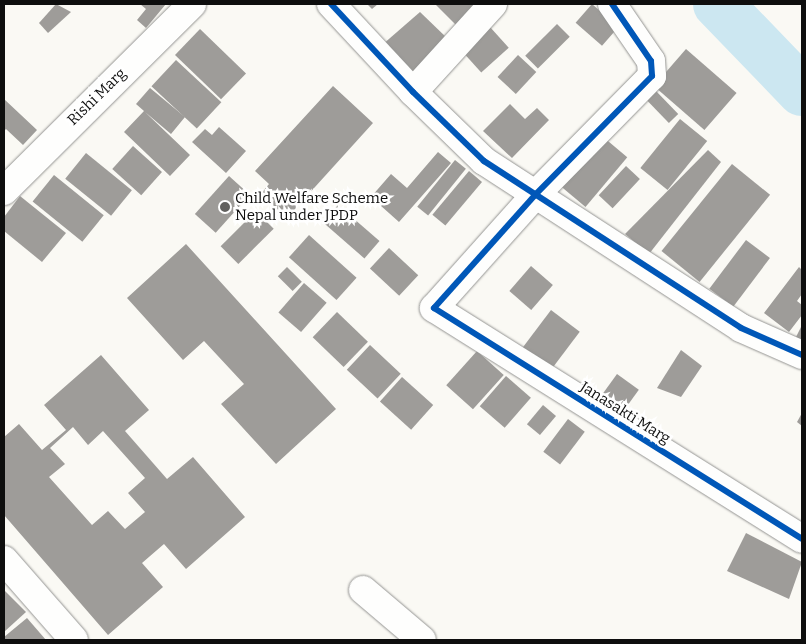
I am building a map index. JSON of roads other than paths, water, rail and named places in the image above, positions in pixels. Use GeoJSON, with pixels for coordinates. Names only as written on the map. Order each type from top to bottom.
{"type":"FeatureCollection","features":[{"type":"Feature","properties":{"kind":"street","name":"Rishi Marg"},"geometry":{"type":"LineString","coordinates":[[4,191],[192,4]]}},
{"type":"Feature","properties":{"kind":"street"},"geometry":{"type":"LineString","coordinates":[[331,4],[412,92],[484,161],[741,328],[802,355]]}},
{"type":"Feature","properties":{"kind":"street"},"geometry":{"type":"LineString","coordinates":[[412,92],[493,4]]}},
{"type":"Feature","properties":{"kind":"street"},"geometry":{"type":"LineString","coordinates":[[536,194],[652,76],[651,61],[612,4]]}},
{"type":"Feature","properties":{"kind":"street","name":"Janasakti Marg"},"geometry":{"type":"LineString","coordinates":[[536,194],[434,308],[802,539]]}},
{"type":"Feature","properties":{"kind":"street"},"geometry":{"type":"LineString","coordinates":[[4,560],[74,640]]}},
{"type":"Feature","properties":{"kind":"street"},"geometry":{"type":"LineString","coordinates":[[363,590],[422,640]]}},
{"type":"Feature","properties":{"kind":"waterway"},"geometry":{"type":"LineString","coordinates":[[718,4],[802,91]]}},
{"type":"Feature","properties":{"kind":"place","name":"Child Welfare Scheme Nepal under JPDP"},"geometry":{"type":"Point","coordinates":[225,207]}}]}
